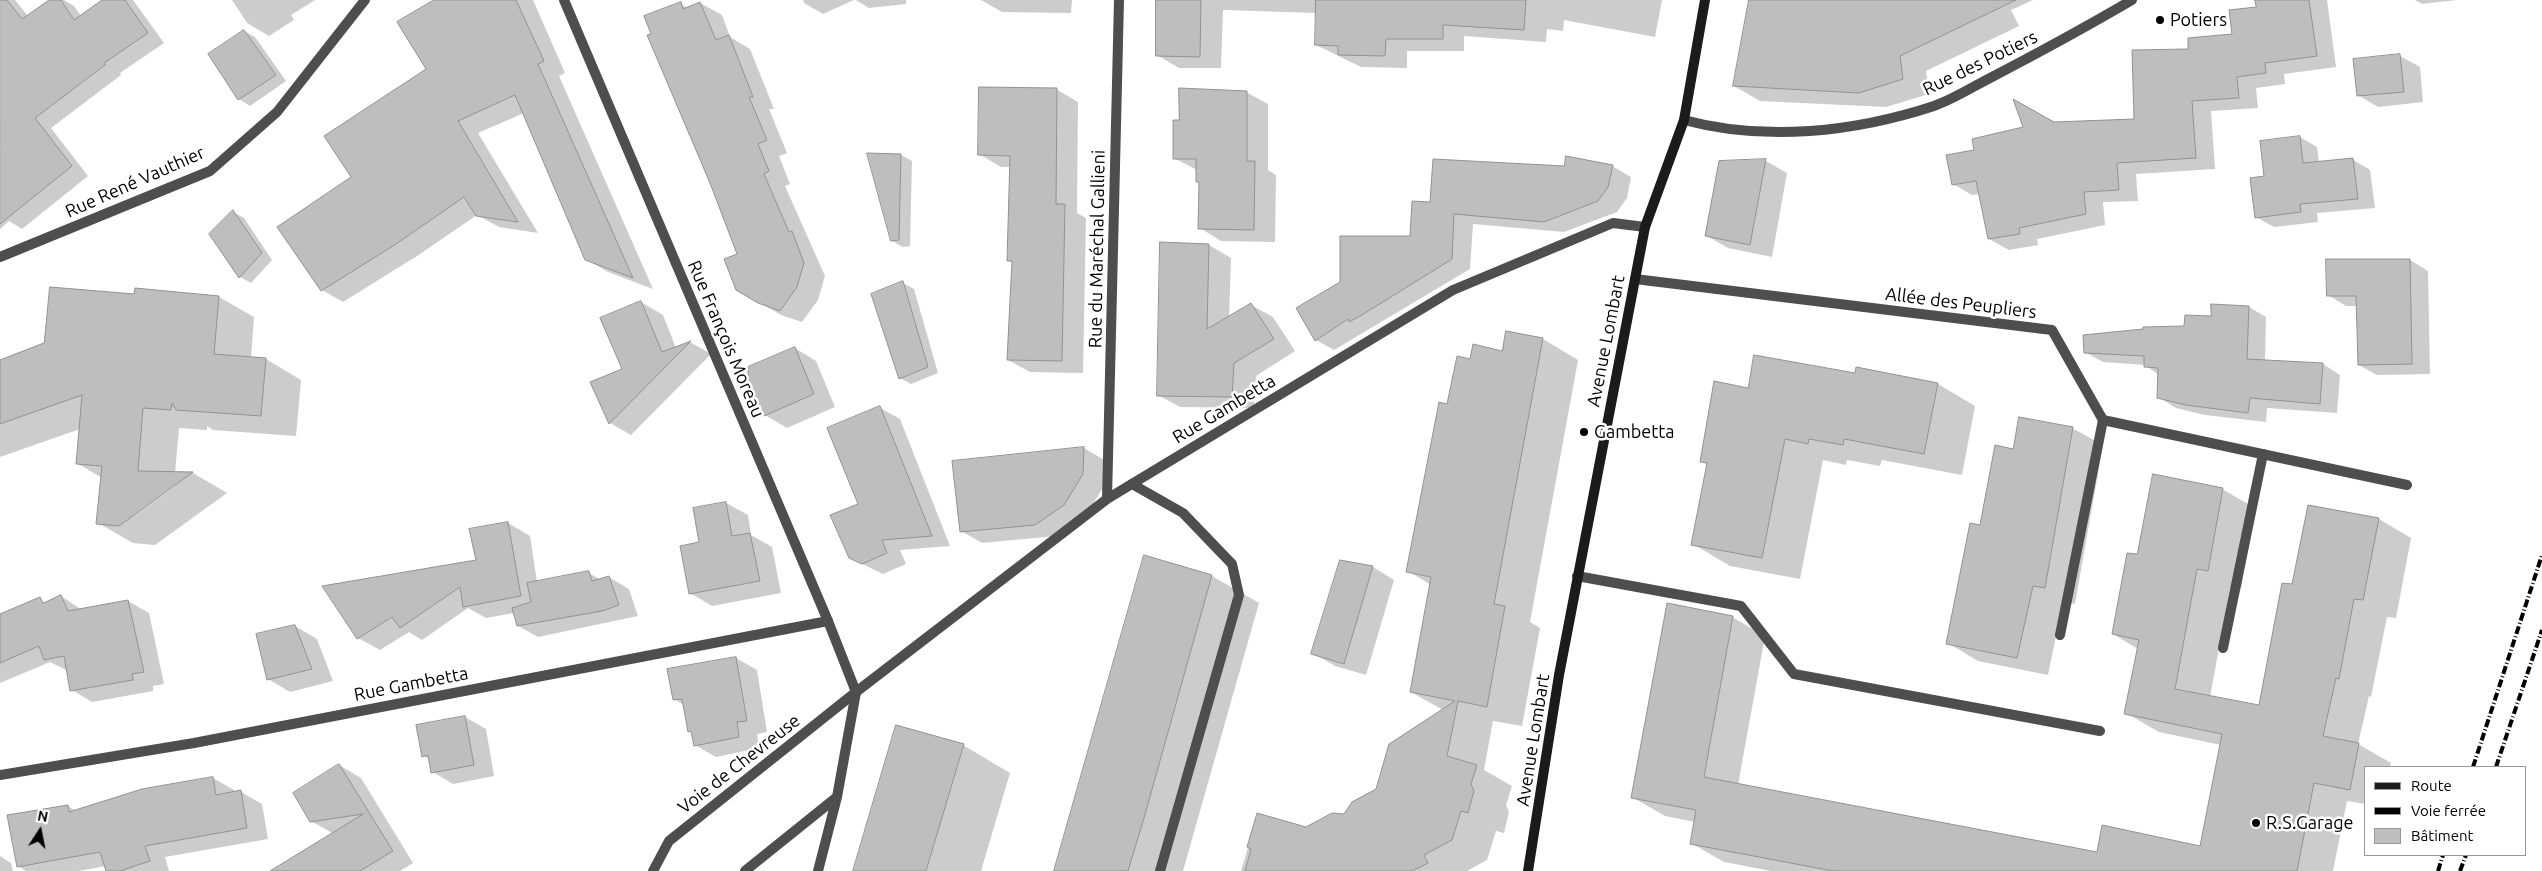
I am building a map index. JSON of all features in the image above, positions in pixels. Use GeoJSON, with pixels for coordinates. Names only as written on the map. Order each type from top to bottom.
{"type":"FeatureCollection","features":[{"type":"Feature","properties":{"kind":"main road","name":"Avenue Lombart"},"geometry":{"type":"LineString","coordinates":[[1528,871],[1577,576],[1634,280],[1645,227],[1684,120],[1705,0]]}},
{"type":"Feature","properties":{"kind":"street","name":"Rue René Vauthier"},"geometry":{"type":"LineString","coordinates":[[0,257],[210,171],[277,112],[365,0]]}},
{"type":"Feature","properties":{"kind":"street","name":"Rue François Moreau"},"geometry":{"type":"LineString","coordinates":[[564,0],[828,621],[856,692]]}},
{"type":"Feature","properties":{"kind":"street","name":"Rue du Maréchal Gallieni"},"geometry":{"type":"LineString","coordinates":[[1107,499],[1119,0]]}},
{"type":"Feature","properties":{"kind":"street","name":"Rue des Potiers"},"geometry":{"type":"LineString","coordinates":[[1684,120],[1718,129],[1762,131],[1856,127],[1936,105],[2060,42],[2132,0]]}},
{"type":"Feature","properties":{"kind":"street","name":"Rue Gambetta"},"geometry":{"type":"LineString","coordinates":[[856,692],[1107,499],[1453,290],[1613,223],[1645,227]]}},
{"type":"Feature","properties":{"kind":"street","name":"Allée des Peupliers"},"geometry":{"type":"LineString","coordinates":[[1634,280],[2052,330],[2103,420]]}},
{"type":"Feature","properties":{"kind":"street"},"geometry":{"type":"LineString","coordinates":[[2060,635],[2103,420],[2407,485]]}},
{"type":"Feature","properties":{"kind":"street"},"geometry":{"type":"LineString","coordinates":[[2223,648],[2263,454]]}},
{"type":"Feature","properties":{"kind":"street"},"geometry":{"type":"LineString","coordinates":[[1132,484],[1183,513],[1232,564],[1239,595],[1160,871]]}},
{"type":"Feature","properties":{"kind":"street"},"geometry":{"type":"LineString","coordinates":[[1577,576],[1741,606],[1794,674],[2100,731]]}},
{"type":"Feature","properties":{"kind":"street","name":"Rue Gambetta"},"geometry":{"type":"LineString","coordinates":[[0,775],[194,743],[828,621]]}},
{"type":"Feature","properties":{"kind":"street"},"geometry":{"type":"LineString","coordinates":[[818,871],[837,797],[856,692]]}},
{"type":"Feature","properties":{"kind":"street","name":"Voie de Chevreuse"},"geometry":{"type":"LineString","coordinates":[[653,871],[669,840],[856,692]]}},
{"type":"Feature","properties":{"kind":"street"},"geometry":{"type":"LineString","coordinates":[[745,871],[837,797]]}},
{"type":"Feature","properties":{"kind":"building"},"geometry":{"type":"Polygon","coordinates":[[[0,0],[7,0],[22,19],[49,0],[61,0],[74,20],[102,0],[125,0],[148,33],[104,63],[105,65],[35,118],[72,166],[0,224],[0,0]]]}},
{"type":"Feature","properties":{"kind":"building"},"geometry":{"type":"Polygon","coordinates":[[[434,0],[516,0],[544,61],[538,64],[633,278],[585,260],[515,95],[458,121],[518,222],[476,216],[464,197],[396,244],[321,291],[277,227],[351,177],[324,136],[426,69],[397,22],[434,0]]]}},
{"type":"Feature","properties":{"kind":"building"},"geometry":{"type":"Polygon","coordinates":[[[1156,0],[1201,0],[1200,57],[1156,56],[1156,0]]]}},
{"type":"Feature","properties":{"kind":"building"},"geometry":{"type":"Polygon","coordinates":[[[1316,0],[1526,0],[1524,30],[1443,25],[1443,39],[1386,39],[1385,56],[1338,55],[1338,46],[1315,45],[1316,0]]]}},
{"type":"Feature","properties":{"kind":"building"},"geometry":{"type":"Polygon","coordinates":[[[1749,0],[2016,0],[1900,56],[1903,79],[1859,93],[1733,86],[1749,0]]]}},
{"type":"Feature","properties":{"kind":"building"},"geometry":{"type":"Polygon","coordinates":[[[2255,0],[2309,0],[2317,56],[2265,63],[2266,73],[2237,77],[2239,98],[2192,101],[2196,158],[2117,163],[2119,190],[2084,192],[2086,214],[2019,228],[2020,234],[1988,239],[1976,181],[1952,185],[1946,155],[1974,150],[1972,139],[2023,127],[2013,99],[2054,122],[2134,119],[2132,50],[2188,49],[2188,38],[2232,34],[2229,10],[2256,7],[2255,0]]]}},
{"type":"Feature","properties":{"kind":"building"},"geometry":{"type":"Polygon","coordinates":[[[681,2],[683,9],[700,2],[716,40],[729,35],[753,97],[749,97],[767,140],[758,144],[769,171],[764,174],[789,232],[792,231],[804,263],[797,287],[780,311],[758,303],[736,290],[724,259],[737,254],[710,183],[647,35],[651,34],[644,16],[681,2]]]}},
{"type":"Feature","properties":{"kind":"building"},"geometry":{"type":"Polygon","coordinates":[[[244,30],[276,75],[238,100],[208,54],[244,30]]]}},
{"type":"Feature","properties":{"kind":"building"},"geometry":{"type":"Polygon","coordinates":[[[2400,54],[2404,92],[2357,96],[2353,59],[2400,54]]]}},
{"type":"Feature","properties":{"kind":"building"},"geometry":{"type":"Polygon","coordinates":[[[979,87],[1057,88],[1056,204],[1065,204],[1062,361],[1007,360],[1012,261],[1007,261],[1010,156],[978,155],[979,87]]]}},
{"type":"Feature","properties":{"kind":"building"},"geometry":{"type":"Polygon","coordinates":[[[1179,88],[1247,91],[1247,161],[1255,161],[1254,230],[1198,229],[1199,182],[1196,182],[1196,159],[1173,159],[1173,120],[1179,120],[1179,88]]]}},
{"type":"Feature","properties":{"kind":"building"},"geometry":{"type":"Polygon","coordinates":[[[2300,136],[2303,163],[2353,158],[2358,199],[2300,204],[2301,212],[2255,218],[2250,178],[2264,176],[2260,141],[2300,136]]]}},
{"type":"Feature","properties":{"kind":"building"},"geometry":{"type":"Polygon","coordinates":[[[867,153],[901,154],[899,240],[891,241],[867,153]]]}},
{"type":"Feature","properties":{"kind":"building"},"geometry":{"type":"Polygon","coordinates":[[[1566,156],[1613,165],[1608,187],[1598,201],[1544,222],[1454,214],[1452,259],[1362,315],[1349,322],[1348,319],[1315,341],[1296,308],[1340,282],[1340,236],[1410,236],[1412,201],[1430,202],[1433,159],[1564,166],[1566,156]]]}},
{"type":"Feature","properties":{"kind":"building"},"geometry":{"type":"Polygon","coordinates":[[[1766,159],[1750,245],[1705,236],[1719,161],[1766,159]]]}},
{"type":"Feature","properties":{"kind":"building"},"geometry":{"type":"Polygon","coordinates":[[[233,210],[262,253],[239,278],[209,234],[233,210]]]}},
{"type":"Feature","properties":{"kind":"building"},"geometry":{"type":"Polygon","coordinates":[[[1160,242],[1209,244],[1207,329],[1251,303],[1274,339],[1234,363],[1232,397],[1157,396],[1160,242]]]}},
{"type":"Feature","properties":{"kind":"building"},"geometry":{"type":"Polygon","coordinates":[[[2326,259],[2410,259],[2412,364],[2358,365],[2356,296],[2327,296],[2326,259]]]}},
{"type":"Feature","properties":{"kind":"building"},"geometry":{"type":"Polygon","coordinates":[[[903,281],[928,367],[899,379],[871,294],[903,281]]]}},
{"type":"Feature","properties":{"kind":"building"},"geometry":{"type":"Polygon","coordinates":[[[50,287],[134,294],[135,288],[219,296],[214,354],[266,358],[261,416],[176,410],[172,403],[171,410],[143,408],[138,471],[193,472],[119,526],[96,524],[102,466],[76,464],[82,395],[0,424],[0,360],[44,343],[50,287]]]}},
{"type":"Feature","properties":{"kind":"building"},"geometry":{"type":"Polygon","coordinates":[[[641,301],[662,352],[691,341],[609,424],[590,382],[622,369],[600,318],[641,301]]]}},
{"type":"Feature","properties":{"kind":"building"},"geometry":{"type":"Polygon","coordinates":[[[2211,304],[2249,306],[2247,359],[2323,363],[2320,404],[2250,398],[2248,413],[2186,405],[2157,398],[2158,368],[2144,367],[2144,356],[2084,353],[2083,335],[2143,329],[2143,327],[2184,326],[2185,315],[2211,316],[2211,304]]]}},
{"type":"Feature","properties":{"kind":"building"},"geometry":{"type":"Polygon","coordinates":[[[1506,331],[1543,338],[1494,604],[1505,606],[1487,707],[1458,701],[1447,756],[1477,765],[1471,784],[1474,791],[1468,813],[1461,811],[1452,840],[1424,855],[1428,863],[1412,871],[1245,871],[1251,849],[1247,847],[1257,813],[1306,827],[1332,813],[1344,814],[1352,802],[1376,789],[1389,744],[1455,701],[1410,692],[1431,577],[1406,572],[1439,402],[1447,404],[1457,356],[1470,359],[1473,344],[1502,351],[1506,331]]]}},
{"type":"Feature","properties":{"kind":"building"},"geometry":{"type":"Polygon","coordinates":[[[795,347],[814,394],[764,416],[748,379],[748,367],[795,347]]]}},
{"type":"Feature","properties":{"kind":"building"},"geometry":{"type":"Polygon","coordinates":[[[1754,355],[1855,373],[1856,367],[1938,383],[1924,454],[1844,439],[1843,445],[1809,439],[1808,444],[1785,439],[1762,558],[1691,545],[1707,463],[1700,462],[1714,381],[1748,388],[1754,355]]]}},
{"type":"Feature","properties":{"kind":"building"},"geometry":{"type":"Polygon","coordinates":[[[880,406],[932,536],[882,540],[887,553],[862,564],[849,558],[830,515],[858,504],[827,428],[880,406]]]}},
{"type":"Feature","properties":{"kind":"building"},"geometry":{"type":"Polygon","coordinates":[[[2019,417],[2073,427],[2045,588],[2033,586],[2017,658],[1946,644],[1970,523],[1980,525],[1995,445],[2013,449],[2019,417]]]}},
{"type":"Feature","properties":{"kind":"building"},"geometry":{"type":"Polygon","coordinates":[[[1084,447],[1083,474],[1064,505],[1035,525],[960,532],[952,461],[1084,447]]]}},
{"type":"Feature","properties":{"kind":"building"},"geometry":{"type":"Polygon","coordinates":[[[2153,474],[2223,488],[2208,571],[2197,569],[2175,689],[2259,705],[2282,583],[2292,584],[2308,505],[2379,518],[2363,600],[2354,599],[2339,679],[2336,678],[2323,736],[2359,743],[2350,790],[2314,783],[2297,871],[1833,871],[1690,844],[1696,810],[1631,798],[1667,603],[1733,616],[1704,777],[2097,852],[2102,825],[2200,846],[2222,734],[2124,714],[2139,640],[2112,634],[2127,553],[2137,554],[2153,474]]]}},
{"type":"Feature","properties":{"kind":"building"},"geometry":{"type":"Polygon","coordinates":[[[726,502],[732,536],[750,533],[760,581],[689,594],[680,546],[699,542],[693,508],[726,502]]]}},
{"type":"Feature","properties":{"kind":"building"},"geometry":{"type":"Polygon","coordinates":[[[508,522],[521,596],[463,607],[460,587],[400,628],[392,617],[357,639],[322,586],[476,560],[469,529],[508,522]]]}},
{"type":"Feature","properties":{"kind":"building"},"geometry":{"type":"Polygon","coordinates":[[[1144,555],[1212,575],[1144,818],[1128,871],[1054,871],[1144,555]]]}},
{"type":"Feature","properties":{"kind":"building"},"geometry":{"type":"Polygon","coordinates":[[[1340,560],[1373,566],[1344,664],[1311,654],[1340,560]]]}},
{"type":"Feature","properties":{"kind":"building"},"geometry":{"type":"Polygon","coordinates":[[[589,571],[592,581],[609,576],[619,605],[602,611],[517,626],[512,608],[531,602],[527,583],[589,571]]]}},
{"type":"Feature","properties":{"kind":"building"},"geometry":{"type":"Polygon","coordinates":[[[61,595],[68,611],[128,600],[144,672],[132,674],[133,680],[70,691],[64,656],[44,660],[39,646],[0,663],[0,614],[40,597],[43,603],[61,595]]]}},
{"type":"Feature","properties":{"kind":"building"},"geometry":{"type":"Polygon","coordinates":[[[295,625],[312,669],[267,680],[256,634],[295,625]]]}},
{"type":"Feature","properties":{"kind":"building"},"geometry":{"type":"Polygon","coordinates":[[[736,657],[747,721],[737,722],[739,737],[694,746],[691,731],[688,732],[682,699],[673,700],[667,669],[736,657]]]}},
{"type":"Feature","properties":{"kind":"building"},"geometry":{"type":"Polygon","coordinates":[[[465,716],[474,765],[431,773],[428,755],[422,757],[416,725],[465,716]]]}},
{"type":"Feature","properties":{"kind":"building"},"geometry":{"type":"Polygon","coordinates":[[[896,725],[964,744],[926,871],[853,871],[896,725]]]}},
{"type":"Feature","properties":{"kind":"building"},"geometry":{"type":"Polygon","coordinates":[[[339,764],[393,851],[360,871],[270,871],[363,814],[310,822],[293,793],[339,764]]]}},
{"type":"Feature","properties":{"kind":"building"},"geometry":{"type":"Polygon","coordinates":[[[213,777],[216,795],[241,790],[247,828],[145,846],[150,861],[120,871],[106,871],[100,852],[17,867],[7,815],[68,805],[69,812],[142,789],[213,777]]]}},
{"type":"Feature","properties":{"kind":"railway"},"geometry":{"type":"LineString","coordinates":[[2473,766],[2542,555]]}},
{"type":"Feature","properties":{"kind":"railway"},"geometry":{"type":"LineString","coordinates":[[2496,766],[2542,630]]}},
{"type":"Feature","properties":{"kind":"railway"},"geometry":{"type":"LineString","coordinates":[[2438,871],[2443,856]]}},
{"type":"Feature","properties":{"kind":"railway"},"geometry":{"type":"LineString","coordinates":[[2460,871],[2466,856]]}},
{"type":"Feature","properties":{"kind":"place","name":"Potiers"},"geometry":{"type":"Point","coordinates":[2160,20]}},
{"type":"Feature","properties":{"kind":"place","name":"Gambetta"},"geometry":{"type":"Point","coordinates":[1584,432]}},
{"type":"Feature","properties":{"kind":"place","name":"R.S.Garage"},"geometry":{"type":"Point","coordinates":[2256,823]}}]}
